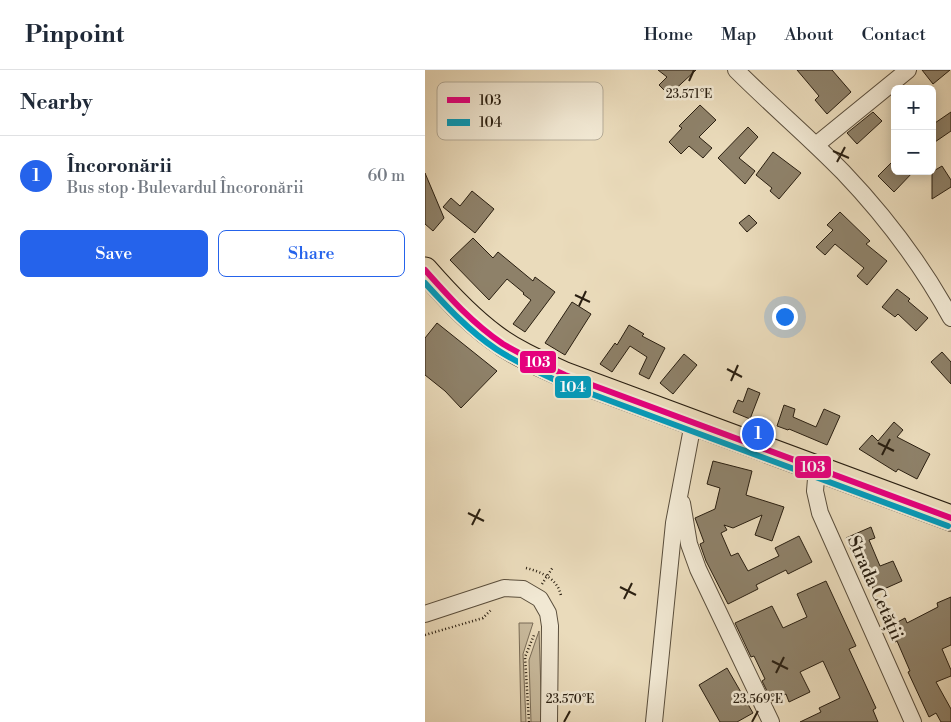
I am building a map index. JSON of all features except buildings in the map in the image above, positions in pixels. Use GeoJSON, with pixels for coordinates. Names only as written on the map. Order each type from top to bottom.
{"type":"FeatureCollection","features":[{"type":"Feature","properties":{"kind":"main road"},"geometry":{"type":"LineString","coordinates":[[425,270],[468,316],[495,337],[527,357],[565,375],[951,518]]}},
{"type":"Feature","properties":{"kind":"street"},"geometry":{"type":"LineString","coordinates":[[736,70],[816,145],[885,219],[913,256],[951,318]]}},
{"type":"Feature","properties":{"kind":"street"},"geometry":{"type":"LineString","coordinates":[[816,145],[907,70]]}},
{"type":"Feature","properties":{"kind":"street"},"geometry":{"type":"LineString","coordinates":[[654,722],[674,523],[693,423]]}},
{"type":"Feature","properties":{"kind":"street","name":"Strada Cetății"},"geometry":{"type":"LineString","coordinates":[[817,468],[815,491],[820,513],[913,722]]}},
{"type":"Feature","properties":{"kind":"street"},"geometry":{"type":"LineString","coordinates":[[680,490],[689,544],[698,569],[771,722]]}},
{"type":"Feature","properties":{"kind":"street"},"geometry":{"type":"LineString","coordinates":[[425,614],[504,588],[523,589],[540,599],[547,613],[550,626],[549,722]]}},
{"type":"Feature","properties":{"kind":"path"},"geometry":{"type":"LineString","coordinates":[[535,596],[553,567]]}},
{"type":"Feature","properties":{"kind":"path"},"geometry":{"type":"LineString","coordinates":[[526,568],[548,576],[557,584],[561,596]]}},
{"type":"Feature","properties":{"kind":"path"},"geometry":{"type":"LineString","coordinates":[[425,635],[483,618],[494,607]]}},
{"type":"Feature","properties":{"kind":"path"},"geometry":{"type":"LineString","coordinates":[[529,722],[525,656],[534,634]]}},
{"type":"Feature","properties":{"kind":"shaded area"},"geometry":{"type":"Polygon","coordinates":[[[519,623],[533,623],[523,654],[526,722],[521,722],[519,623]]]}},
{"type":"Feature","properties":{"kind":"shaded area"},"geometry":{"type":"Polygon","coordinates":[[[539,631],[542,722],[531,722],[529,660],[539,631]]]}},
{"type":"Feature","properties":{"kind":"transit line","name":"103"},"geometry":{"type":"LineString","coordinates":[[425,270],[452,300],[482,328],[503,344],[541,364],[565,375],[951,518]]}},
{"type":"Feature","properties":{"kind":"transit line","name":"104"},"geometry":{"type":"LineString","coordinates":[[425,283],[459,318],[486,342],[529,368],[562,383],[948,526]]}},
{"type":"Feature","properties":{"kind":"place","name":"Încoronării"},"geometry":{"type":"Point","coordinates":[758,434]}}]}
